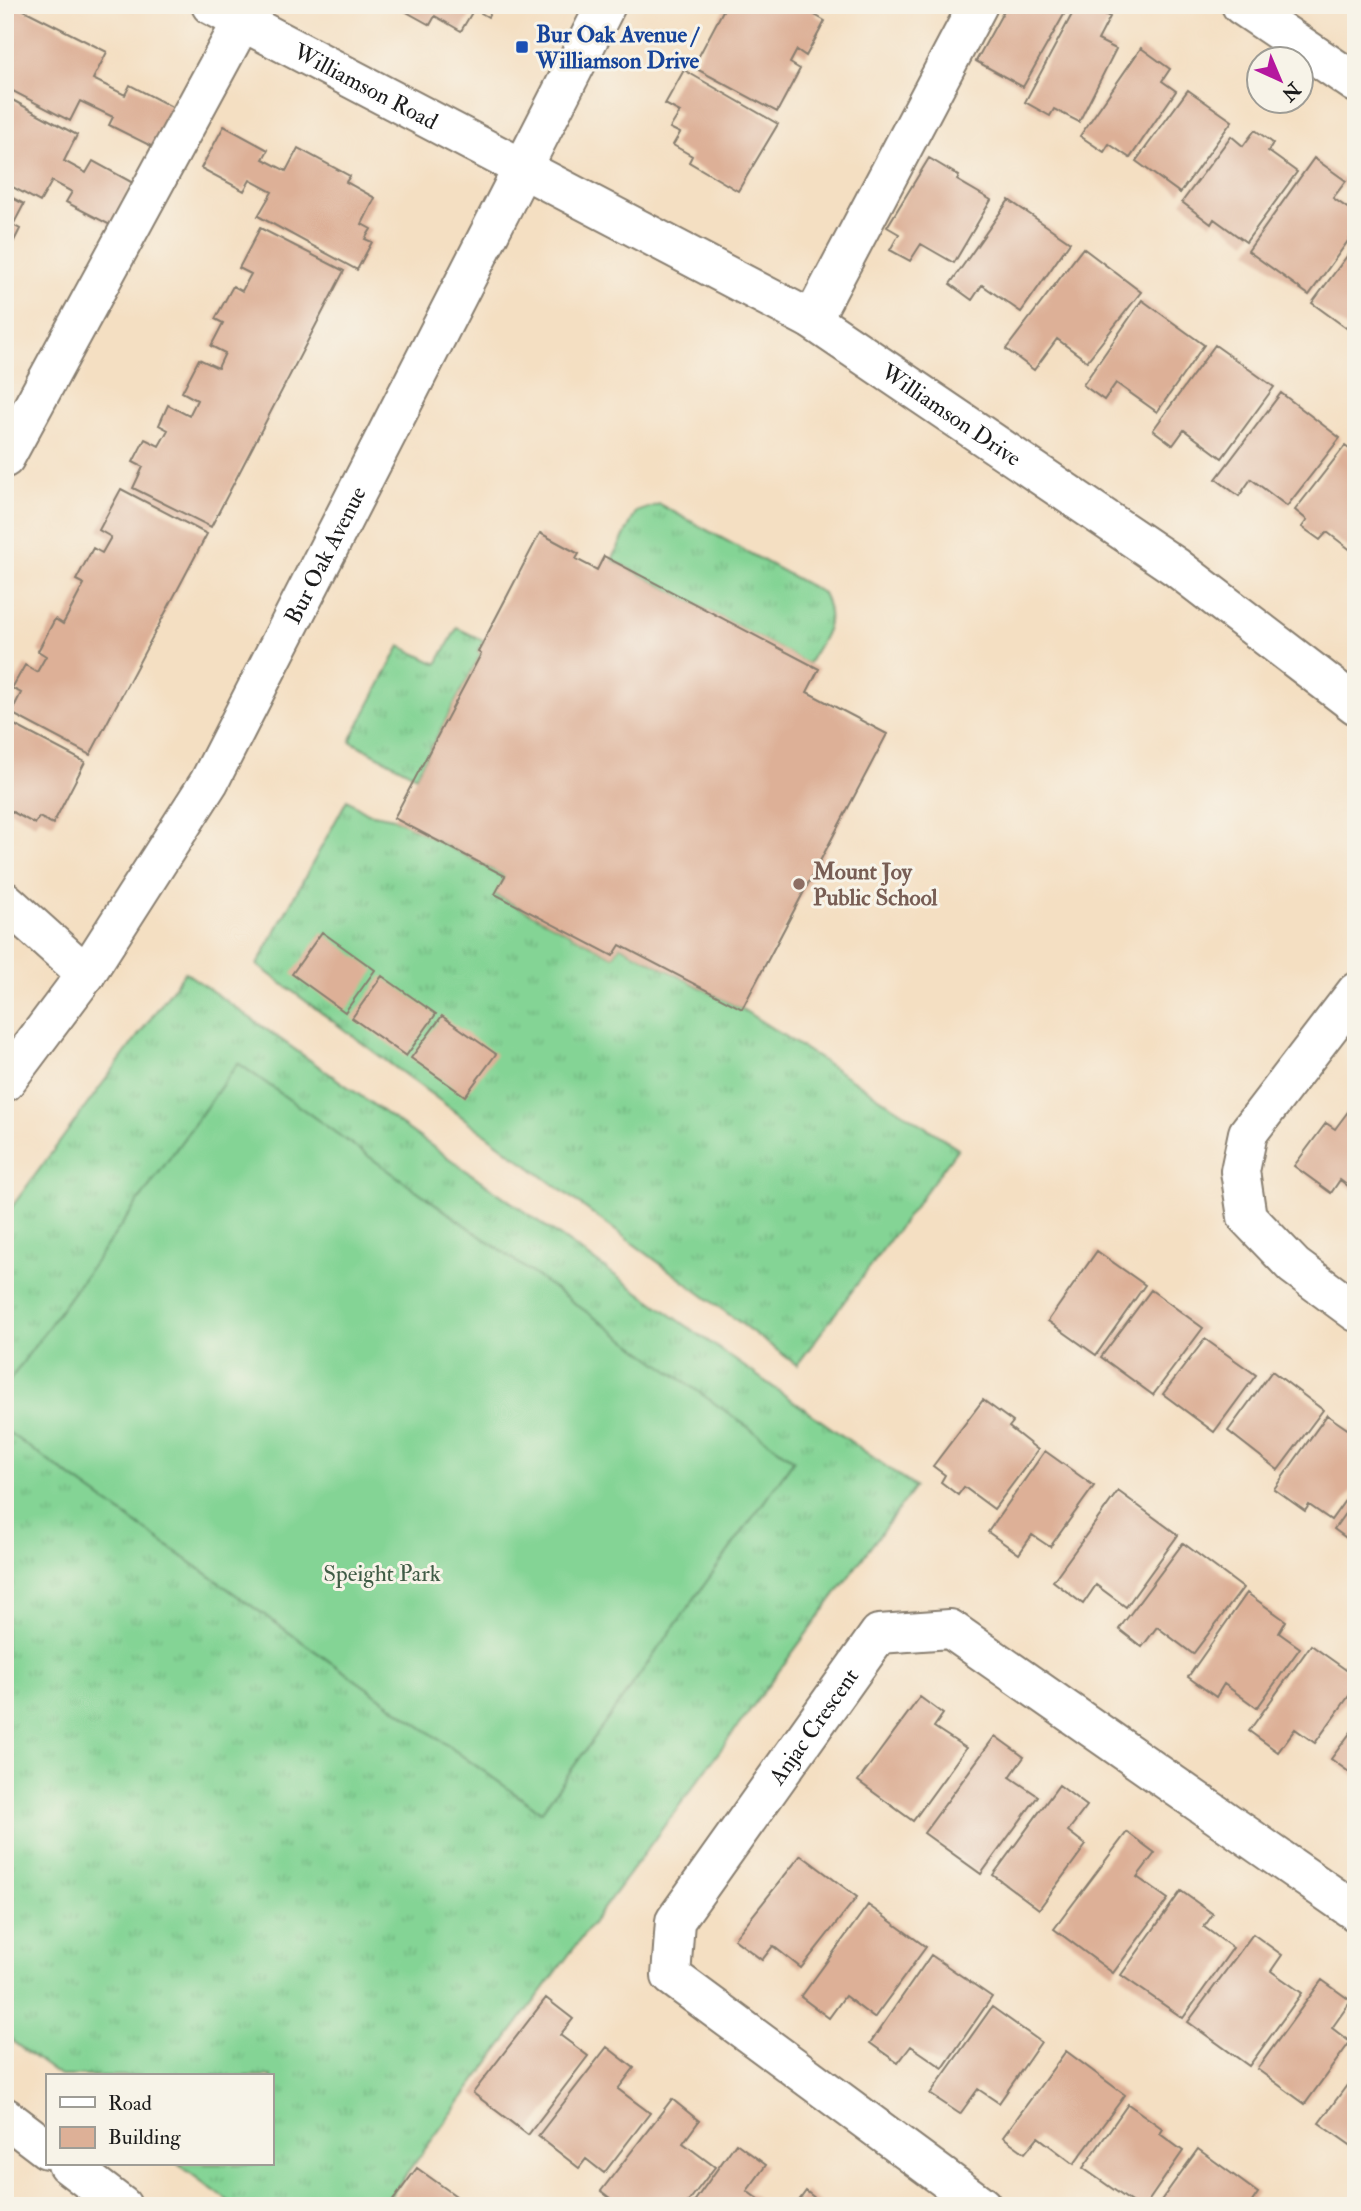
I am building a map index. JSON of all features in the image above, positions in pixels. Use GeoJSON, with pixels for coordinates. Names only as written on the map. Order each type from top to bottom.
{"type":"FeatureCollection","features":[{"type":"Feature","properties":{"kind":"street","name":"Bur Oak Avenue"},"geometry":{"type":"LineString","coordinates":[[5,1082],[86,974],[209,782],[606,5]]}},
{"type":"Feature","properties":{"kind":"street"},"geometry":{"type":"LineString","coordinates":[[812,320],[978,5]]}},
{"type":"Feature","properties":{"kind":"street"},"geometry":{"type":"LineString","coordinates":[[1241,5],[1356,83]]}},
{"type":"Feature","properties":{"kind":"street","name":"Williamson Road"},"geometry":{"type":"LineString","coordinates":[[235,11],[521,169]]}},
{"type":"Feature","properties":{"kind":"street"},"geometry":{"type":"LineString","coordinates":[[5,458],[235,11]]}},
{"type":"Feature","properties":{"kind":"street","name":"Williamson Drive"},"geometry":{"type":"LineString","coordinates":[[521,169],[812,320],[1176,567],[1356,705]]}},
{"type":"Feature","properties":{"kind":"street"},"geometry":{"type":"LineString","coordinates":[[5,901],[86,974]]}},
{"type":"Feature","properties":{"kind":"street"},"geometry":{"type":"LineString","coordinates":[[1356,992],[1248,1133],[1240,1171],[1247,1217],[1294,1266],[1356,1312]]}},
{"type":"Feature","properties":{"kind":"street","name":"Anjac Crescent"},"geometry":{"type":"LineString","coordinates":[[982,2206],[671,1976],[675,1921],[879,1634],[950,1629],[1356,1912]]}},
{"type":"Feature","properties":{"kind":"street"},"geometry":{"type":"LineString","coordinates":[[5,2117],[46,2148]]}},
{"type":"Feature","properties":{"kind":"street"},"geometry":{"type":"LineString","coordinates":[[70,2166],[122,2206]]}},
{"type":"Feature","properties":{"kind":"green space"},"geometry":{"type":"Polygon","coordinates":[[[659,504],[823,593],[829,622],[824,637],[808,664],[612,560],[636,512],[659,504]]]}},
{"type":"Feature","properties":{"kind":"green space"},"geometry":{"type":"Polygon","coordinates":[[[457,628],[484,641],[478,651],[481,654],[416,776],[350,741],[400,646],[437,664],[457,628]]]}},
{"type":"Feature","properties":{"kind":"green space"},"geometry":{"type":"Polygon","coordinates":[[[347,800],[368,813],[394,818],[505,876],[496,895],[613,956],[620,945],[742,1009],[958,1148],[797,1365],[257,965],[347,800]]]}},
{"type":"Feature","properties":{"kind":"green space","name":"Speight Park"},"geometry":{"type":"Polygon","coordinates":[[[185,972],[915,1487],[383,2206],[235,2206],[181,2166],[273,2166],[273,2074],[57,2074],[5,2036],[5,1216],[185,972]]]}},
{"type":"Feature","properties":{"kind":"green space"},"geometry":{"type":"Polygon","coordinates":[[[238,1063],[794,1460],[541,1812],[5,1430],[5,1387],[238,1063]]]}},
{"type":"Feature","properties":{"kind":"building"},"geometry":{"type":"Polygon","coordinates":[[[14,5],[107,52],[93,79],[125,95],[130,85],[174,108],[153,147],[109,125],[113,117],[80,101],[70,121],[5,87],[5,22],[14,5]]]}},
{"type":"Feature","properties":{"kind":"building"},"geometry":{"type":"Polygon","coordinates":[[[394,5],[495,5],[488,17],[474,9],[461,31],[435,16],[430,25],[394,5]]]}},
{"type":"Feature","properties":{"kind":"building"},"geometry":{"type":"Polygon","coordinates":[[[726,5],[820,5],[815,15],[825,21],[806,56],[797,50],[790,63],[800,69],[777,112],[693,67],[726,5]]]}},
{"type":"Feature","properties":{"kind":"building"},"geometry":{"type":"Polygon","coordinates":[[[1007,5],[1057,5],[1066,11],[1023,87],[976,61],[1007,5]]]}},
{"type":"Feature","properties":{"kind":"building"},"geometry":{"type":"Polygon","coordinates":[[[1077,5],[1088,5],[1110,17],[1098,40],[1116,49],[1079,122],[1054,109],[1050,116],[1025,102],[1077,5]]]}},
{"type":"Feature","properties":{"kind":"building"},"geometry":{"type":"Polygon","coordinates":[[[1141,48],[1170,69],[1162,81],[1176,91],[1130,158],[1109,144],[1104,152],[1080,136],[1141,48]]]}},
{"type":"Feature","properties":{"kind":"building"},"geometry":{"type":"Polygon","coordinates":[[[684,70],[778,124],[738,191],[689,162],[692,156],[673,145],[680,133],[670,128],[680,112],[665,104],[684,70]]]}},
{"type":"Feature","properties":{"kind":"building"},"geometry":{"type":"Polygon","coordinates":[[[1188,90],[1232,121],[1180,193],[1136,161],[1188,90]]]}},
{"type":"Feature","properties":{"kind":"building"},"geometry":{"type":"Polygon","coordinates":[[[5,96],[77,135],[64,161],[86,173],[93,161],[133,183],[110,225],[66,202],[72,192],[52,181],[40,202],[5,183],[5,96]]]}},
{"type":"Feature","properties":{"kind":"building"},"geometry":{"type":"Polygon","coordinates":[[[224,126],[268,150],[263,159],[286,171],[298,148],[350,176],[346,182],[375,198],[362,224],[371,229],[365,239],[372,242],[357,270],[258,216],[272,192],[250,180],[244,191],[201,168],[224,126]]]}},
{"type":"Feature","properties":{"kind":"building"},"geometry":{"type":"Polygon","coordinates":[[[1255,130],[1273,143],[1268,151],[1297,172],[1246,242],[1214,219],[1211,224],[1182,202],[1231,136],[1243,146],[1255,130]]]}},
{"type":"Feature","properties":{"kind":"building"},"geometry":{"type":"Polygon","coordinates":[[[929,158],[959,176],[957,180],[991,200],[954,263],[921,244],[910,261],[890,250],[899,234],[887,227],[929,158]]]}},
{"type":"Feature","properties":{"kind":"building"},"geometry":{"type":"Polygon","coordinates":[[[1314,158],[1346,181],[1333,198],[1356,214],[1356,230],[1309,295],[1248,251],[1314,158]]]}},
{"type":"Feature","properties":{"kind":"building"},"geometry":{"type":"Polygon","coordinates":[[[5,194],[24,204],[13,225],[20,229],[9,251],[5,249],[5,194]]]}},
{"type":"Feature","properties":{"kind":"building"},"geometry":{"type":"Polygon","coordinates":[[[1009,200],[1070,242],[1021,312],[982,285],[972,300],[950,284],[1009,200]]]}},
{"type":"Feature","properties":{"kind":"building"},"geometry":{"type":"Polygon","coordinates":[[[260,228],[344,271],[211,527],[133,488],[143,467],[133,462],[145,439],[159,446],[168,430],[159,425],[168,405],[189,416],[197,400],[182,392],[199,359],[218,368],[225,353],[211,346],[223,323],[215,319],[233,286],[242,291],[251,274],[239,268],[260,228]]]}},
{"type":"Feature","properties":{"kind":"building"},"geometry":{"type":"Polygon","coordinates":[[[1356,244],[1356,335],[1312,303],[1356,244]]]}},
{"type":"Feature","properties":{"kind":"building"},"geometry":{"type":"Polygon","coordinates":[[[1083,248],[1141,292],[1087,361],[1057,339],[1034,370],[1006,349],[1083,248]]]}},
{"type":"Feature","properties":{"kind":"building"},"geometry":{"type":"Polygon","coordinates":[[[1142,300],[1204,345],[1157,412],[1116,383],[1104,400],[1083,385],[1142,300]]]}},
{"type":"Feature","properties":{"kind":"building"},"geometry":{"type":"Polygon","coordinates":[[[1215,345],[1274,387],[1222,458],[1184,430],[1173,445],[1153,430],[1215,345]]]}},
{"type":"Feature","properties":{"kind":"building"},"geometry":{"type":"Polygon","coordinates":[[[1281,393],[1340,438],[1287,506],[1251,479],[1239,496],[1216,479],[1281,393]]]}},
{"type":"Feature","properties":{"kind":"building"},"geometry":{"type":"Polygon","coordinates":[[[1345,446],[1356,454],[1356,554],[1327,532],[1320,540],[1302,527],[1307,520],[1295,510],[1345,446]]]}},
{"type":"Feature","properties":{"kind":"building"},"geometry":{"type":"Polygon","coordinates":[[[121,489],[207,534],[90,755],[11,713],[21,693],[12,688],[25,665],[37,672],[46,656],[38,651],[55,619],[63,624],[84,584],[76,580],[93,548],[102,553],[111,537],[99,530],[121,489]]]}},
{"type":"Feature","properties":{"kind":"building"},"geometry":{"type":"Polygon","coordinates":[[[540,533],[579,554],[576,559],[597,570],[604,556],[819,669],[807,692],[887,734],[742,1009],[620,945],[613,956],[495,894],[505,876],[394,818],[481,654],[478,652],[540,533]]]}},
{"type":"Feature","properties":{"kind":"building"},"geometry":{"type":"Polygon","coordinates":[[[5,720],[85,762],[53,824],[39,817],[35,824],[7,809],[9,804],[5,802],[5,720]]]}},
{"type":"Feature","properties":{"kind":"building"},"geometry":{"type":"Polygon","coordinates":[[[322,932],[375,970],[345,1012],[292,974],[322,932]]]}},
{"type":"Feature","properties":{"kind":"building"},"geometry":{"type":"Polygon","coordinates":[[[382,976],[436,1014],[406,1056],[352,1018],[382,976]]]}},
{"type":"Feature","properties":{"kind":"building"},"geometry":{"type":"Polygon","coordinates":[[[442,1016],[496,1054],[465,1096],[411,1058],[442,1016]]]}},
{"type":"Feature","properties":{"kind":"building"},"geometry":{"type":"Polygon","coordinates":[[[1356,1101],[1356,1192],[1340,1180],[1331,1193],[1294,1166],[1326,1123],[1335,1129],[1356,1101]]]}},
{"type":"Feature","properties":{"kind":"building"},"geometry":{"type":"Polygon","coordinates":[[[1097,1251],[1145,1285],[1096,1355],[1048,1321],[1097,1251]]]}},
{"type":"Feature","properties":{"kind":"building"},"geometry":{"type":"Polygon","coordinates":[[[1151,1290],[1203,1328],[1153,1395],[1101,1357],[1151,1290]]]}},
{"type":"Feature","properties":{"kind":"building"},"geometry":{"type":"Polygon","coordinates":[[[1205,1339],[1256,1375],[1214,1432],[1163,1394],[1205,1339]]]}},
{"type":"Feature","properties":{"kind":"building"},"geometry":{"type":"Polygon","coordinates":[[[1272,1371],[1323,1410],[1278,1470],[1228,1431],[1272,1371]]]}},
{"type":"Feature","properties":{"kind":"building"},"geometry":{"type":"Polygon","coordinates":[[[983,1400],[1013,1422],[1009,1427],[1038,1450],[994,1509],[964,1487],[958,1495],[941,1482],[945,1475],[933,1466],[983,1400]]]}},
{"type":"Feature","properties":{"kind":"building"},"geometry":{"type":"Polygon","coordinates":[[[1327,1415],[1356,1435],[1356,1485],[1331,1520],[1309,1505],[1305,1511],[1274,1489],[1327,1415]]]}},
{"type":"Feature","properties":{"kind":"building"},"geometry":{"type":"Polygon","coordinates":[[[1045,1451],[1094,1486],[1050,1547],[1032,1535],[1019,1554],[988,1532],[1045,1451]]]}},
{"type":"Feature","properties":{"kind":"building"},"geometry":{"type":"Polygon","coordinates":[[[1118,1491],[1178,1535],[1126,1607],[1096,1585],[1083,1604],[1053,1581],[1118,1491]]]}},
{"type":"Feature","properties":{"kind":"building"},"geometry":{"type":"Polygon","coordinates":[[[1356,1498],[1356,1545],[1334,1529],[1356,1498]]]}},
{"type":"Feature","properties":{"kind":"building"},"geometry":{"type":"Polygon","coordinates":[[[1183,1543],[1243,1588],[1193,1654],[1157,1627],[1142,1647],[1119,1629],[1183,1543]]]}},
{"type":"Feature","properties":{"kind":"building"},"geometry":{"type":"Polygon","coordinates":[[[1247,1593],[1286,1621],[1279,1633],[1300,1648],[1257,1708],[1224,1684],[1216,1697],[1188,1677],[1247,1593]]]}},
{"type":"Feature","properties":{"kind":"building"},"geometry":{"type":"Polygon","coordinates":[[[1311,1645],[1356,1677],[1356,1686],[1315,1743],[1295,1729],[1278,1752],[1249,1731],[1311,1645]]]}},
{"type":"Feature","properties":{"kind":"building"},"geometry":{"type":"Polygon","coordinates":[[[920,1697],[943,1714],[934,1727],[966,1748],[913,1821],[858,1781],[920,1697]]]}},
{"type":"Feature","properties":{"kind":"building"},"geometry":{"type":"Polygon","coordinates":[[[1356,1725],[1356,1777],[1331,1759],[1356,1725]]]}},
{"type":"Feature","properties":{"kind":"building"},"geometry":{"type":"Polygon","coordinates":[[[995,1736],[1024,1757],[1010,1777],[1038,1796],[981,1874],[924,1833],[995,1736]]]}},
{"type":"Feature","properties":{"kind":"building"},"geometry":{"type":"Polygon","coordinates":[[[1059,1785],[1087,1806],[1068,1831],[1086,1845],[1039,1909],[993,1875],[1059,1785]]]}},
{"type":"Feature","properties":{"kind":"building"},"geometry":{"type":"Polygon","coordinates":[[[1127,1832],[1155,1853],[1137,1877],[1168,1899],[1113,1973],[1054,1929],[1127,1832]]]}},
{"type":"Feature","properties":{"kind":"building"},"geometry":{"type":"Polygon","coordinates":[[[801,1855],[857,1897],[801,1968],[773,1946],[762,1960],[734,1939],[801,1855]]]}},
{"type":"Feature","properties":{"kind":"building"},"geometry":{"type":"Polygon","coordinates":[[[1181,1891],[1213,1914],[1204,1927],[1233,1948],[1183,2018],[1121,1975],[1181,1891]]]}},
{"type":"Feature","properties":{"kind":"building"},"geometry":{"type":"Polygon","coordinates":[[[868,1905],[926,1947],[874,2018],[845,1996],[829,2018],[801,1997],[868,1905]]]}},
{"type":"Feature","properties":{"kind":"building"},"geometry":{"type":"Polygon","coordinates":[[[1253,1934],[1282,1955],[1271,1971],[1302,1993],[1249,2066],[1188,2022],[1253,1934]]]}},
{"type":"Feature","properties":{"kind":"building"},"geometry":{"type":"Polygon","coordinates":[[[931,1955],[992,1997],[943,2068],[911,2046],[898,2063],[870,2043],[931,1955]]]}},
{"type":"Feature","properties":{"kind":"building"},"geometry":{"type":"Polygon","coordinates":[[[1322,1980],[1351,2001],[1332,2028],[1350,2042],[1305,2104],[1257,2069],[1322,1980]]]}},
{"type":"Feature","properties":{"kind":"building"},"geometry":{"type":"Polygon","coordinates":[[[546,1998],[573,2019],[560,2035],[588,2056],[528,2135],[473,2093],[546,1998]]]}},
{"type":"Feature","properties":{"kind":"building"},"geometry":{"type":"Polygon","coordinates":[[[992,2007],[1041,2042],[999,2103],[978,2089],[960,2114],[930,2094],[992,2007]]]}},
{"type":"Feature","properties":{"kind":"building"},"geometry":{"type":"Polygon","coordinates":[[[607,2047],[634,2068],[618,2089],[650,2113],[604,2173],[586,2159],[579,2168],[538,2136],[607,2047]]]}},
{"type":"Feature","properties":{"kind":"building"},"geometry":{"type":"Polygon","coordinates":[[[1066,2051],[1125,2095],[1074,2164],[1038,2137],[1025,2153],[1003,2137],[1066,2051]]]}},
{"type":"Feature","properties":{"kind":"building"},"geometry":{"type":"Polygon","coordinates":[[[1356,2073],[1356,2149],[1319,2123],[1356,2073]]]}},
{"type":"Feature","properties":{"kind":"building"},"geometry":{"type":"Polygon","coordinates":[[[672,2099],[699,2121],[683,2143],[715,2167],[685,2206],[620,2206],[601,2191],[672,2099]]]}},
{"type":"Feature","properties":{"kind":"building"},"geometry":{"type":"Polygon","coordinates":[[[1128,2104],[1163,2129],[1160,2134],[1183,2151],[1145,2206],[1137,2206],[1083,2168],[1128,2104]]]}},
{"type":"Feature","properties":{"kind":"building"},"geometry":{"type":"Polygon","coordinates":[[[736,2143],[766,2165],[747,2191],[767,2206],[691,2206],[736,2143]]]}},
{"type":"Feature","properties":{"kind":"building"},"geometry":{"type":"Polygon","coordinates":[[[1198,2149],[1258,2193],[1249,2206],[1157,2206],[1198,2149]]]}},
{"type":"Feature","properties":{"kind":"building"},"geometry":{"type":"Polygon","coordinates":[[[417,2168],[470,2206],[389,2206],[417,2168]]]}},
{"type":"Feature","properties":{"kind":"building"},"geometry":{"type":"Polygon","coordinates":[[[806,2191],[825,2206],[795,2206],[806,2191]]]}},
{"type":"Feature","properties":{"kind":"place","name":"Bur Oak Avenue / Williamson Drive"},"geometry":{"type":"Point","coordinates":[522,47]}},
{"type":"Feature","properties":{"kind":"place","name":"Mount Joy Public School"},"geometry":{"type":"Point","coordinates":[799,884]}}]}
